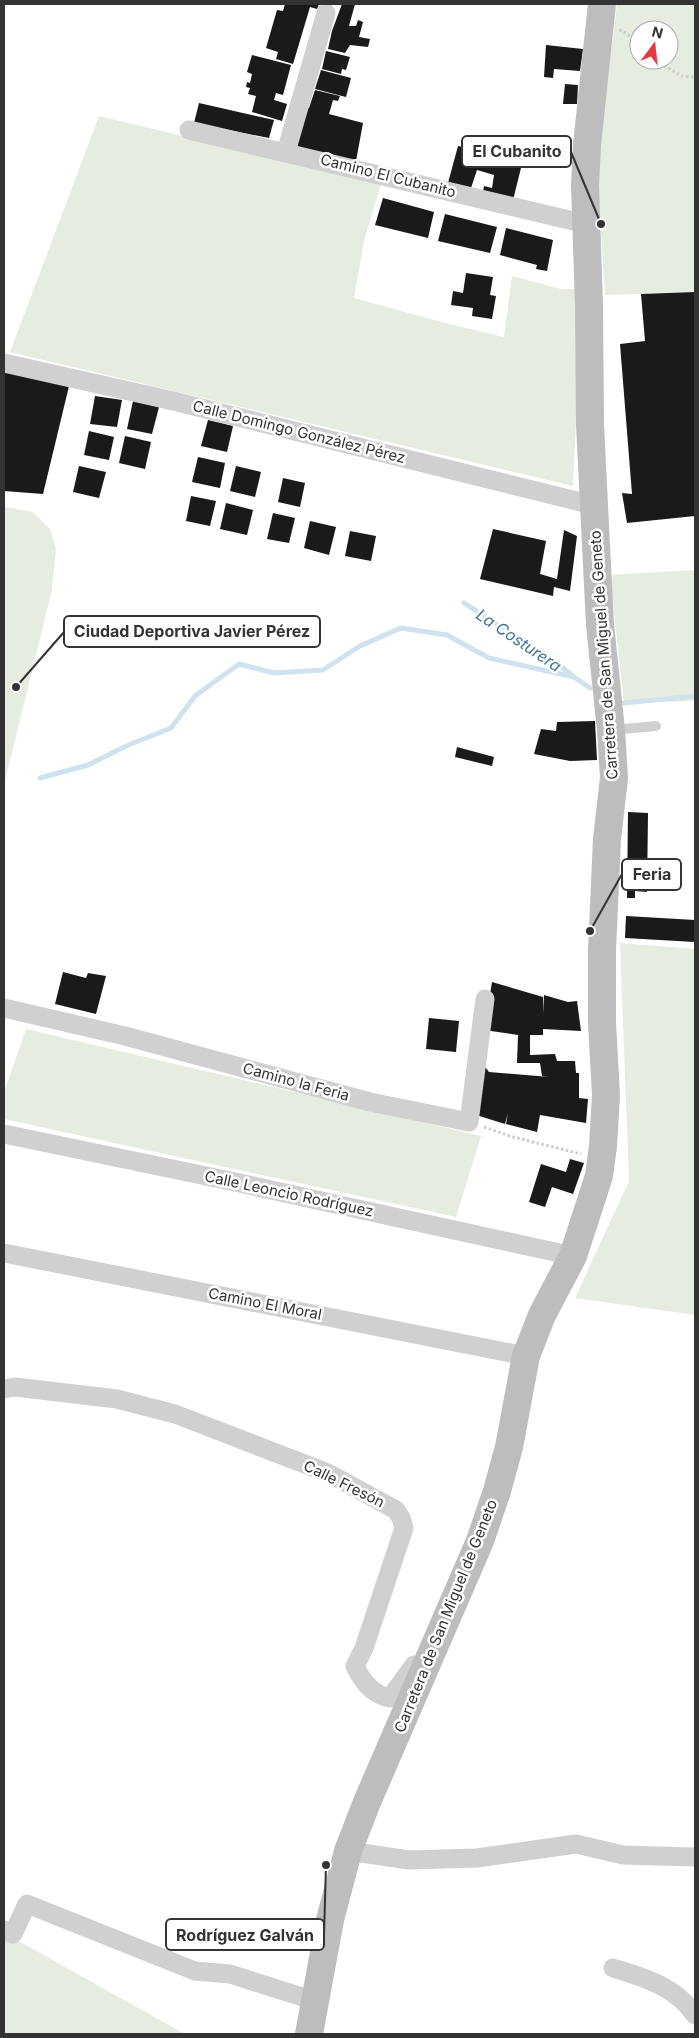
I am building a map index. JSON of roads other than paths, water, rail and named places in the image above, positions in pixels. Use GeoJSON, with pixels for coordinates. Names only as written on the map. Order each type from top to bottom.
{"type":"FeatureCollection","features":[{"type":"Feature","properties":{"kind":"main road","name":"Carretera de San Miguel de Geneto"},"geometry":{"type":"LineString","coordinates":[[309,2034],[337,1889],[348,1851],[367,1802],[480,1541],[510,1447],[526,1356],[542,1315],[573,1256],[599,1176],[606,1095],[602,950],[607,839],[614,778],[600,625],[593,505],[586,224],[587,145],[601,13]]}},
{"type":"Feature","properties":{"kind":"street"},"geometry":{"type":"LineString","coordinates":[[286,152],[326,13]]}},
{"type":"Feature","properties":{"kind":"street","name":"Camino El Cubanito"},"geometry":{"type":"LineString","coordinates":[[190,130],[586,224]]}},
{"type":"Feature","properties":{"kind":"street","name":"Calle Domingo González Pérez"},"geometry":{"type":"LineString","coordinates":[[4,363],[169,400],[593,505]]}},
{"type":"Feature","properties":{"kind":"street","name":"Camino la Feria"},"geometry":{"type":"LineString","coordinates":[[4,1008],[125,1036],[370,1102],[469,1122],[485,999]]}},
{"type":"Feature","properties":{"kind":"street","name":"Calle Leoncio Rodríguez"},"geometry":{"type":"LineString","coordinates":[[4,1134],[573,1256]]}},
{"type":"Feature","properties":{"kind":"street","name":"Camino El Moral"},"geometry":{"type":"LineString","coordinates":[[4,1253],[526,1356]]}},
{"type":"Feature","properties":{"kind":"street","name":"Calle Fresón"},"geometry":{"type":"LineString","coordinates":[[4,1389],[15,1387],[117,1399],[174,1414],[328,1473],[396,1510],[404,1528],[364,1648],[355,1666],[362,1681],[382,1696],[390,1698],[414,1665],[425,1670]]}},
{"type":"Feature","properties":{"kind":"street"},"geometry":{"type":"LineString","coordinates":[[348,1851],[409,1860],[476,1858],[576,1844],[624,1855],[695,1857]]}},
{"type":"Feature","properties":{"kind":"street"},"geometry":{"type":"LineString","coordinates":[[4,1930],[14,1934],[27,1904],[195,1971],[230,1974],[315,2001]]}},
{"type":"Feature","properties":{"kind":"street"},"geometry":{"type":"LineString","coordinates":[[613,1968],[654,1981],[669,1989],[687,2004],[695,2015]]}},
{"type":"Feature","properties":{"kind":"lane"},"geometry":{"type":"LineString","coordinates":[[611,730],[656,726]]}},
{"type":"Feature","properties":{"kind":"waterway","name":"La Costurera"},"geometry":{"type":"LineString","coordinates":[[464,603],[547,656],[572,675]]}},
{"type":"Feature","properties":{"kind":"waterway"},"geometry":{"type":"LineString","coordinates":[[40,778],[88,765],[126,746],[171,728],[195,696],[239,664],[274,673],[323,670],[360,646],[401,628],[447,635],[489,658],[574,677],[590,688]]}},
{"type":"Feature","properties":{"kind":"waterway"},"geometry":{"type":"LineString","coordinates":[[624,703],[695,696]]}},
{"type":"Feature","properties":{"kind":"place","name":"El Cubanito"},"geometry":{"type":"Point","coordinates":[601,224]}},
{"type":"Feature","properties":{"kind":"place","name":"Ciudad Deportiva Javier Pérez"},"geometry":{"type":"Point","coordinates":[16,687]}},
{"type":"Feature","properties":{"kind":"place","name":"Feria"},"geometry":{"type":"Point","coordinates":[590,931]}},
{"type":"Feature","properties":{"kind":"place","name":"Rodríguez Galván"},"geometry":{"type":"Point","coordinates":[326,1865]}}]}
